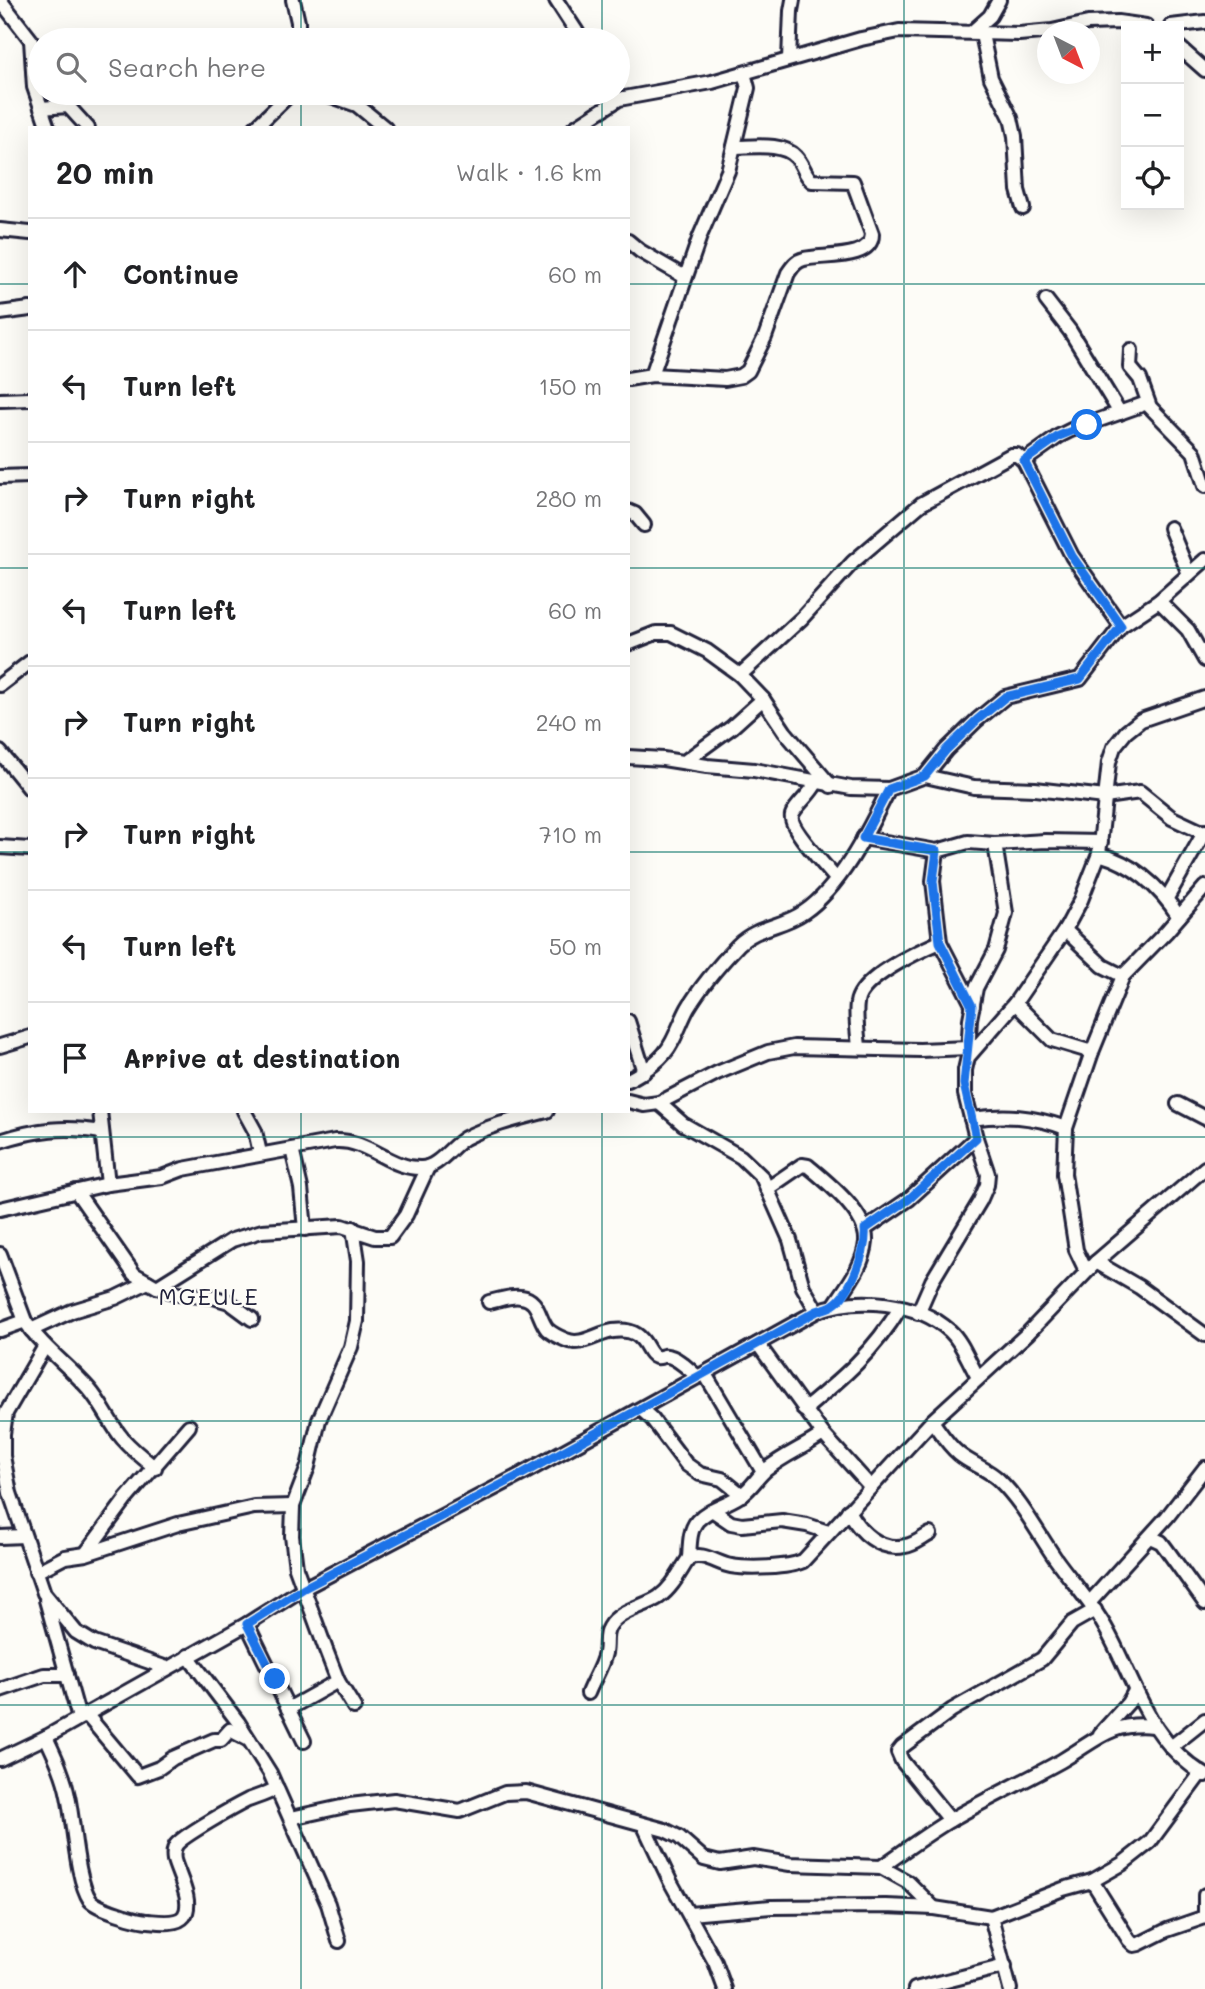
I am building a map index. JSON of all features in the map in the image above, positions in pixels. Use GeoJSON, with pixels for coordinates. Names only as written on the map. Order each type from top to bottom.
{"type":"FeatureCollection","features":[{"type":"Feature","properties":{"kind":"street"},"geometry":{"type":"LineString","coordinates":[[0,0],[28,36]]}},
{"type":"Feature","properties":{"kind":"street"},"geometry":{"type":"LineString","coordinates":[[293,0],[298,28]]}},
{"type":"Feature","properties":{"kind":"street"},"geometry":{"type":"LineString","coordinates":[[556,0],[574,28]]}},
{"type":"Feature","properties":{"kind":"street"},"geometry":{"type":"LineString","coordinates":[[789,59],[793,0]]}},
{"type":"Feature","properties":{"kind":"street"},"geometry":{"type":"LineString","coordinates":[[977,33],[999,0]]}},
{"type":"Feature","properties":{"kind":"street"},"geometry":{"type":"LineString","coordinates":[[630,94],[744,73],[899,31],[1041,32],[1088,23],[1121,22]]}},
{"type":"Feature","properties":{"kind":"street"},"geometry":{"type":"LineString","coordinates":[[1184,24],[1205,22]]}},
{"type":"Feature","properties":{"kind":"street"},"geometry":{"type":"LineString","coordinates":[[977,33],[991,78],[1009,110],[1023,208]]}},
{"type":"Feature","properties":{"kind":"street"},"geometry":{"type":"LineString","coordinates":[[1184,51],[1205,70]]}},
{"type":"Feature","properties":{"kind":"street"},"geometry":{"type":"LineString","coordinates":[[652,375],[699,236],[721,190],[748,88],[744,73]]}},
{"type":"Feature","properties":{"kind":"street"},"geometry":{"type":"LineString","coordinates":[[40,105],[47,126]]}},
{"type":"Feature","properties":{"kind":"street"},"geometry":{"type":"LineString","coordinates":[[258,126],[279,105]]}},
{"type":"Feature","properties":{"kind":"street"},"geometry":{"type":"LineString","coordinates":[[357,105],[383,126]]}},
{"type":"Feature","properties":{"kind":"street"},"geometry":{"type":"LineString","coordinates":[[577,126],[605,105]]}},
{"type":"Feature","properties":{"kind":"street"},"geometry":{"type":"LineString","coordinates":[[41,108],[68,106],[86,126]]}},
{"type":"Feature","properties":{"kind":"street"},"geometry":{"type":"LineString","coordinates":[[630,379],[652,375],[713,379],[741,376],[748,371],[765,337],[788,273],[794,264],[802,259],[830,258],[855,252],[868,247],[872,241],[872,234],[853,182],[812,181],[796,156],[783,148],[734,147]]}},
{"type":"Feature","properties":{"kind":"street"},"geometry":{"type":"LineString","coordinates":[[0,230],[28,233]]}},
{"type":"Feature","properties":{"kind":"street"},"geometry":{"type":"LineString","coordinates":[[630,243],[685,277]]}},
{"type":"Feature","properties":{"kind":"street"},"geometry":{"type":"LineString","coordinates":[[1046,300],[1070,331],[1120,413]]}},
{"type":"Feature","properties":{"kind":"street"},"geometry":{"type":"LineString","coordinates":[[0,313],[28,309]]}},
{"type":"Feature","properties":{"kind":"street"},"geometry":{"type":"LineString","coordinates":[[1131,351],[1130,368],[1140,379],[1147,403],[1193,450],[1205,486]]}},
{"type":"Feature","properties":{"kind":"street"},"geometry":{"type":"LineString","coordinates":[[0,400],[28,398]]}},
{"type":"Feature","properties":{"kind":"street"},"geometry":{"type":"LineString","coordinates":[[1024,461],[1059,436],[1147,403]]}},
{"type":"Feature","properties":{"kind":"street"},"geometry":{"type":"LineString","coordinates":[[740,675],[802,618],[853,562],[921,504],[1005,457],[1017,455],[1024,461],[1072,556],[1121,626]]}},
{"type":"Feature","properties":{"kind":"street"},"geometry":{"type":"LineString","coordinates":[[0,477],[28,476]]}},
{"type":"Feature","properties":{"kind":"street"},"geometry":{"type":"LineString","coordinates":[[630,512],[644,525]]}},
{"type":"Feature","properties":{"kind":"street"},"geometry":{"type":"LineString","coordinates":[[1170,528],[1189,575]]}},
{"type":"Feature","properties":{"kind":"street"},"geometry":{"type":"LineString","coordinates":[[630,757],[754,770],[831,786],[889,789],[925,776],[969,727],[1005,697],[1082,677],[1121,626],[1159,601],[1205,560]]}},
{"type":"Feature","properties":{"kind":"street"},"geometry":{"type":"LineString","coordinates":[[1159,601],[1188,630],[1205,660]]}},
{"type":"Feature","properties":{"kind":"street"},"geometry":{"type":"LineString","coordinates":[[630,643],[656,632],[671,633],[708,651],[740,675],[763,699],[785,732],[831,786]]}},
{"type":"Feature","properties":{"kind":"street"},"geometry":{"type":"LineString","coordinates":[[0,685],[28,664]]}},
{"type":"Feature","properties":{"kind":"street"},"geometry":{"type":"LineString","coordinates":[[630,1102],[644,1105],[659,1103],[717,1073],[768,1052],[794,1047],[968,1052],[1015,1003],[1065,930],[1081,900],[1100,848],[1109,762],[1114,747],[1126,732],[1141,720],[1205,698]]}},
{"type":"Feature","properties":{"kind":"street"},"geometry":{"type":"LineString","coordinates":[[684,762],[732,727],[763,699]]}},
{"type":"Feature","properties":{"kind":"street"},"geometry":{"type":"LineString","coordinates":[[0,752],[28,787]]}},
{"type":"Feature","properties":{"kind":"street"},"geometry":{"type":"LineString","coordinates":[[925,776],[974,788],[1035,789],[1105,797],[1140,792],[1172,818],[1205,832],[1167,898]]}},
{"type":"Feature","properties":{"kind":"street"},"geometry":{"type":"LineString","coordinates":[[816,783],[811,794],[794,811],[792,820],[797,834],[836,878]]}},
{"type":"Feature","properties":{"kind":"street"},"geometry":{"type":"LineString","coordinates":[[630,1079],[660,1058],[671,1045],[687,1010],[738,945],[754,932],[806,911],[836,878],[863,838],[889,789]]}},
{"type":"Feature","properties":{"kind":"street"},"geometry":{"type":"LineString","coordinates":[[863,838],[937,851],[968,842],[1100,848],[1128,864],[1167,898],[1180,917]]}},
{"type":"Feature","properties":{"kind":"street"},"geometry":{"type":"LineString","coordinates":[[918,1313],[932,1281],[987,1185],[988,1174],[976,1138],[964,1084],[976,988],[996,950],[1006,913],[995,845]]}},
{"type":"Feature","properties":{"kind":"street"},"geometry":{"type":"LineString","coordinates":[[0,847],[28,849]]}},
{"type":"Feature","properties":{"kind":"street"},"geometry":{"type":"LineString","coordinates":[[937,851],[933,881],[940,942],[972,1006]]}},
{"type":"Feature","properties":{"kind":"street"},"geometry":{"type":"LineString","coordinates":[[1086,1271],[1076,1250],[1064,1174],[1066,1128],[1092,1052],[1123,976],[1205,887]]}},
{"type":"Feature","properties":{"kind":"street"},"geometry":{"type":"LineString","coordinates":[[1065,930],[1103,966],[1123,976]]}},
{"type":"Feature","properties":{"kind":"street"},"geometry":{"type":"LineString","coordinates":[[859,1048],[857,1001],[861,991],[896,965],[940,942]]}},
{"type":"Feature","properties":{"kind":"street"},"geometry":{"type":"LineString","coordinates":[[1015,1003],[1052,1040],[1092,1052]]}},
{"type":"Feature","properties":{"kind":"street"},"geometry":{"type":"LineString","coordinates":[[630,1028],[643,1072]]}},
{"type":"Feature","properties":{"kind":"street"},"geometry":{"type":"LineString","coordinates":[[0,1046],[28,1038]]}},
{"type":"Feature","properties":{"kind":"street"},"geometry":{"type":"LineString","coordinates":[[659,1103],[683,1124],[741,1157],[762,1177],[790,1240],[803,1287],[817,1311]]}},
{"type":"Feature","properties":{"kind":"street"},"geometry":{"type":"LineString","coordinates":[[1178,1104],[1205,1118]]}},
{"type":"Feature","properties":{"kind":"street"},"geometry":{"type":"LineString","coordinates":[[100,1113],[108,1184]]}},
{"type":"Feature","properties":{"kind":"street"},"geometry":{"type":"LineString","coordinates":[[245,1113],[255,1131],[260,1153]]}},
{"type":"Feature","properties":{"kind":"street"},"geometry":{"type":"LineString","coordinates":[[0,1330],[28,1325],[153,1285],[232,1240],[262,1231],[342,1226],[375,1237],[390,1237],[406,1215],[428,1167],[465,1139],[528,1114]]}},
{"type":"Feature","properties":{"kind":"street"},"geometry":{"type":"LineString","coordinates":[[971,1119],[999,1115],[1019,1116],[1066,1128]]}},
{"type":"Feature","properties":{"kind":"street"},"geometry":{"type":"LineString","coordinates":[[0,1140],[64,1127],[102,1132]]}},
{"type":"Feature","properties":{"kind":"street"},"geometry":{"type":"LineString","coordinates":[[865,1229],[909,1199],[976,1138]]}},
{"type":"Feature","properties":{"kind":"street"},"geometry":{"type":"LineString","coordinates":[[0,1209],[108,1184],[162,1177],[183,1169],[260,1153],[349,1140],[410,1167],[428,1167]]}},
{"type":"Feature","properties":{"kind":"street"},"geometry":{"type":"LineString","coordinates":[[292,1149],[301,1188],[305,1229]]}},
{"type":"Feature","properties":{"kind":"street"},"geometry":{"type":"LineString","coordinates":[[767,1189],[802,1165],[808,1166],[849,1205],[865,1229],[866,1242],[862,1256],[853,1278],[835,1304]]}},
{"type":"Feature","properties":{"kind":"street"},"geometry":{"type":"LineString","coordinates":[[689,1558],[701,1555],[731,1566],[785,1567],[803,1561],[932,1421],[1028,1333],[1086,1271],[1204,1170]]}},
{"type":"Feature","properties":{"kind":"street"},"geometry":{"type":"LineString","coordinates":[[76,1191],[134,1274],[153,1285],[179,1294],[213,1297],[229,1302],[252,1319]]}},
{"type":"Feature","properties":{"kind":"street"},"geometry":{"type":"LineString","coordinates":[[353,1228],[358,1273],[357,1321],[351,1347],[319,1420],[308,1467],[293,1506],[292,1536],[296,1568],[338,1681],[354,1707]]}},
{"type":"Feature","properties":{"kind":"street"},"geometry":{"type":"LineString","coordinates":[[0,1254],[28,1325],[99,1400],[119,1436],[155,1468]]}},
{"type":"Feature","properties":{"kind":"street"},"geometry":{"type":"LineString","coordinates":[[1096,1262],[1139,1287],[1205,1335]]}},
{"type":"Feature","properties":{"kind":"street"},"geometry":{"type":"LineString","coordinates":[[489,1302],[518,1296],[528,1299],[536,1306],[548,1329],[574,1342],[611,1331],[625,1331],[642,1337],[657,1357],[668,1356],[702,1376],[763,1472]]}},
{"type":"Feature","properties":{"kind":"street"},"geometry":{"type":"LineString","coordinates":[[0,1759],[46,1737],[247,1624],[304,1588],[641,1409],[817,1311],[835,1304],[860,1302],[918,1313],[950,1331],[978,1377]]}},
{"type":"Feature","properties":{"kind":"street"},"geometry":{"type":"LineString","coordinates":[[804,1410],[858,1364],[881,1337],[900,1308]]}},
{"type":"Feature","properties":{"kind":"street"},"geometry":{"type":"LineString","coordinates":[[758,1344],[804,1410],[870,1486]]}},
{"type":"Feature","properties":{"kind":"street"},"geometry":{"type":"LineString","coordinates":[[45,1346],[6,1413],[3,1456],[10,1493],[44,1593],[66,1675],[83,1716],[138,1776],[214,1740],[221,1740],[230,1730],[250,1741]]}},
{"type":"Feature","properties":{"kind":"street"},"geometry":{"type":"LineString","coordinates":[[0,1398],[6,1413]]}},
{"type":"Feature","properties":{"kind":"street"},"geometry":{"type":"LineString","coordinates":[[641,1409],[652,1419],[686,1464],[700,1474],[722,1479],[742,1495]]}},
{"type":"Feature","properties":{"kind":"street"},"geometry":{"type":"LineString","coordinates":[[689,1914],[771,1907],[886,1906],[934,1908],[991,1917],[1063,1889],[1092,1881],[1122,1864],[1150,1842],[1203,1774],[1171,1747],[1154,1726],[1093,1606],[1056,1559],[1009,1490],[997,1477],[959,1454],[932,1421]]}},
{"type":"Feature","properties":{"kind":"street"},"geometry":{"type":"LineString","coordinates":[[86,1554],[126,1499],[189,1426]]}},
{"type":"Feature","properties":{"kind":"street"},"geometry":{"type":"LineString","coordinates":[[588,1693],[606,1651],[608,1627],[638,1606],[660,1596],[672,1584],[689,1558],[690,1539],[699,1520],[712,1510],[742,1495],[778,1460],[823,1434]]}},
{"type":"Feature","properties":{"kind":"street"},"geometry":{"type":"LineString","coordinates":[[950,1820],[902,1760],[898,1752],[901,1746],[964,1703],[1042,1659],[1072,1623],[1093,1606],[1204,1472]]}},
{"type":"Feature","properties":{"kind":"street"},"geometry":{"type":"LineString","coordinates":[[36,1572],[65,1557],[86,1554],[178,1524],[254,1507],[293,1506]]}},
{"type":"Feature","properties":{"kind":"street"},"geometry":{"type":"LineString","coordinates":[[712,1510],[732,1523],[742,1525],[782,1521],[832,1528],[858,1527]]}},
{"type":"Feature","properties":{"kind":"street"},"geometry":{"type":"LineString","coordinates":[[848,1511],[858,1527],[889,1548],[907,1546],[930,1534]]}},
{"type":"Feature","properties":{"kind":"street"},"geometry":{"type":"LineString","coordinates":[[0,1537],[24,1536]]}},
{"type":"Feature","properties":{"kind":"street"},"geometry":{"type":"LineString","coordinates":[[1150,1537],[1161,1542],[1205,1602]]}},
{"type":"Feature","properties":{"kind":"street"},"geometry":{"type":"LineString","coordinates":[[44,1593],[76,1632],[94,1643],[167,1668]]}},
{"type":"Feature","properties":{"kind":"street"},"geometry":{"type":"LineString","coordinates":[[247,1624],[304,1741]]}},
{"type":"Feature","properties":{"kind":"street"},"geometry":{"type":"LineString","coordinates":[[188,1656],[250,1741],[277,1788],[328,1904],[339,1941]]}},
{"type":"Feature","properties":{"kind":"street"},"geometry":{"type":"LineString","coordinates":[[0,1690],[44,1675],[66,1675]]}},
{"type":"Feature","properties":{"kind":"street"},"geometry":{"type":"LineString","coordinates":[[288,1709],[338,1681]]}},
{"type":"Feature","properties":{"kind":"street"},"geometry":{"type":"LineString","coordinates":[[881,1867],[950,1820],[1062,1760],[1098,1736],[1135,1691]]}},
{"type":"Feature","properties":{"kind":"street"},"geometry":{"type":"LineString","coordinates":[[1171,1747],[1205,1720]]}},
{"type":"Feature","properties":{"kind":"street"},"geometry":{"type":"LineString","coordinates":[[1098,1736],[1131,1726],[1154,1726]]}},
{"type":"Feature","properties":{"kind":"street"},"geometry":{"type":"LineString","coordinates":[[46,1737],[63,1775],[82,1875],[90,1900],[96,1906],[131,1919],[169,1922],[182,1919],[186,1914],[187,1899],[173,1855],[174,1847],[207,1823],[277,1788]]}},
{"type":"Feature","properties":{"kind":"street"},"geometry":{"type":"LineString","coordinates":[[291,1818],[350,1805],[394,1800],[460,1811],[505,1793],[526,1793],[665,1830],[679,1837],[704,1859],[720,1863],[753,1858],[790,1864],[881,1867],[908,1882],[934,1908]]}},
{"type":"Feature","properties":{"kind":"street"},"geometry":{"type":"LineString","coordinates":[[643,1826],[715,1962],[725,1989]]}},
{"type":"Feature","properties":{"kind":"street"},"geometry":{"type":"LineString","coordinates":[[1092,1881],[1134,1944],[1205,1916],[1205,1895]]}},
{"type":"Feature","properties":{"kind":"street"},"geometry":{"type":"LineString","coordinates":[[991,1917],[1010,1989]]}},
{"type":"Feature","properties":{"kind":"street"},"geometry":{"type":"LineString","coordinates":[[915,1989],[1005,1966]]}},
{"type":"Feature","properties":{"kind":"district","name":"MGEULE"},"geometry":{"type":"Point","coordinates":[209,1296]}},
{"type":"Feature","properties":{"kind":"route"},"geometry":{"type":"LineString","coordinates":[[275,1679],[247,1624],[304,1588],[522,1474],[817,1311],[835,1304],[853,1278],[862,1256],[866,1242],[865,1229],[909,1199],[976,1138],[964,1084],[972,1006],[940,942],[933,881],[937,851],[863,838],[889,789],[925,776],[946,750],[1005,697],[1080,679],[1121,626],[1072,556],[1024,461],[1059,436],[1087,425]]}}]}
